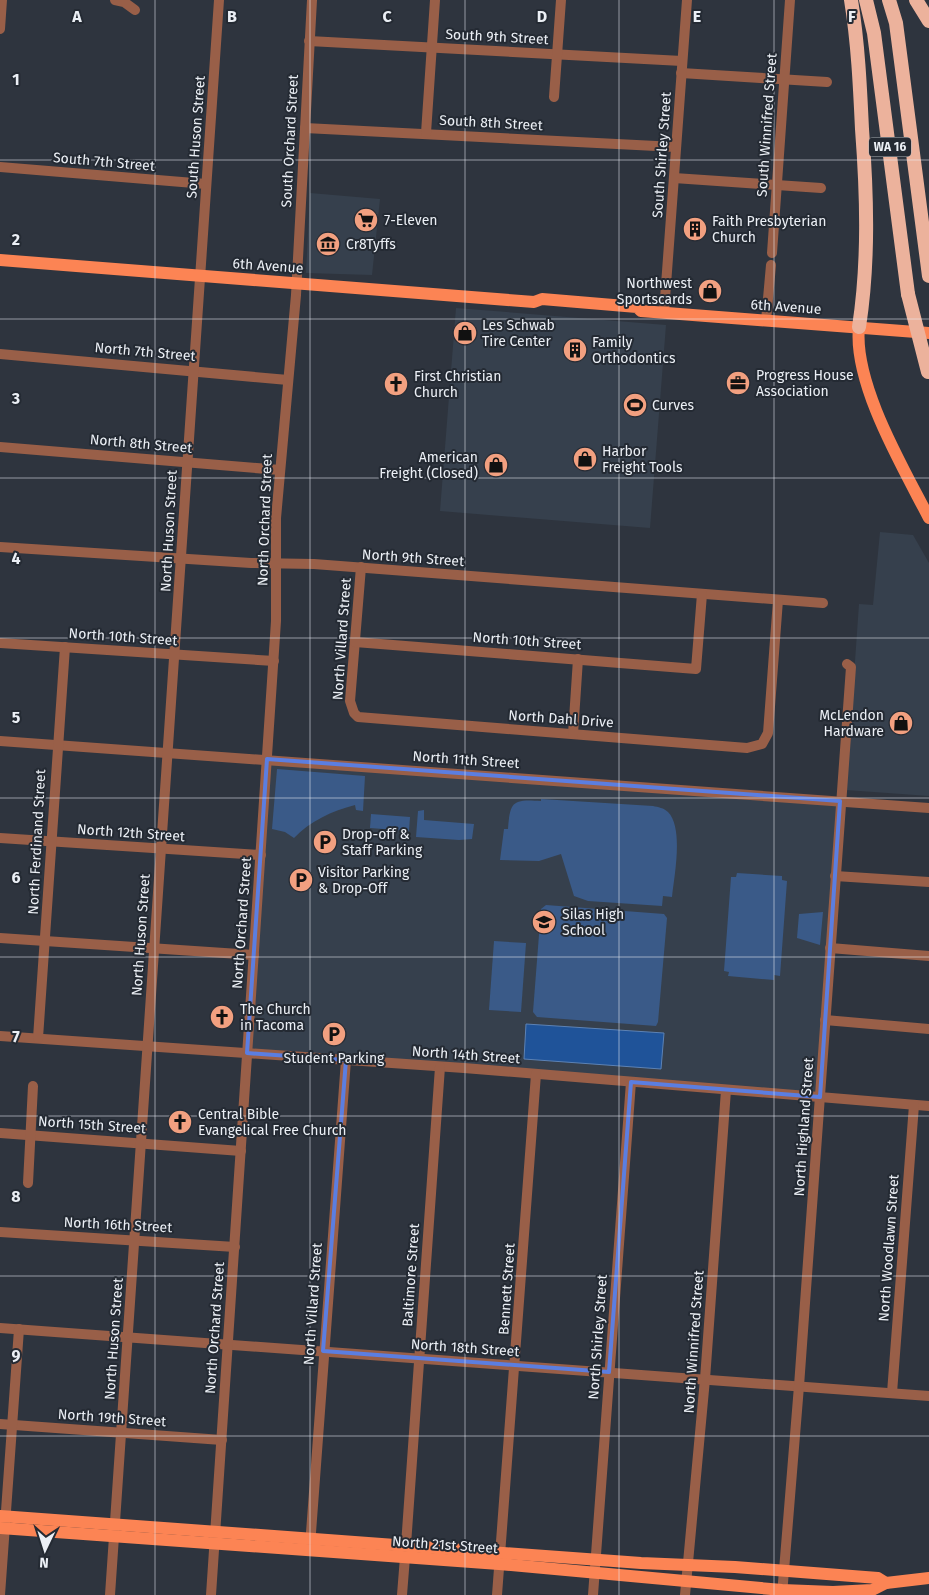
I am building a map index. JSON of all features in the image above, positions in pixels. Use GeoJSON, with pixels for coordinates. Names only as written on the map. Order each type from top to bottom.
{"type":"FeatureCollection","features":[{"type":"Feature","properties":{"kind":"highway"},"geometry":{"type":"LineString","coordinates":[[851,0],[860,74],[866,185],[867,230],[859,328]]}},
{"type":"Feature","properties":{"kind":"highway","name":"WA 16"},"geometry":{"type":"LineString","coordinates":[[866,0],[877,52],[908,294],[929,373]]}},
{"type":"Feature","properties":{"kind":"highway","name":"WA 16"},"geometry":{"type":"LineString","coordinates":[[889,0],[896,23],[929,276]]}},
{"type":"Feature","properties":{"kind":"highway"},"geometry":{"type":"LineString","coordinates":[[916,0],[929,21]]}},
{"type":"Feature","properties":{"kind":"main road","name":"6th Avenue"},"geometry":{"type":"LineString","coordinates":[[0,260],[534,302],[540,308],[564,310],[636,315],[641,311],[664,312],[929,333]]}},
{"type":"Feature","properties":{"kind":"main road"},"geometry":{"type":"LineString","coordinates":[[859,328],[858,339],[861,356],[880,423],[929,518]]}},
{"type":"Feature","properties":{"kind":"main road","name":"North 21st Street"},"geometry":{"type":"LineString","coordinates":[[3,1522],[595,1566],[686,1581],[782,1592],[872,1590],[886,1583],[929,1578]]}},
{"type":"Feature","properties":{"kind":"main road","name":"North 21st Street"},"geometry":{"type":"LineString","coordinates":[[595,1566],[688,1566],[878,1578],[886,1583]]}},
{"type":"Feature","properties":{"kind":"street"},"geometry":{"type":"LineString","coordinates":[[0,29],[2,0]]}},
{"type":"Feature","properties":{"kind":"street"},"geometry":{"type":"LineString","coordinates":[[115,0],[124,2],[135,10]]}},
{"type":"Feature","properties":{"kind":"street","name":"South Huson Street"},"geometry":{"type":"LineString","coordinates":[[200,276],[219,0]]}},
{"type":"Feature","properties":{"kind":"street","name":"South Orchard Street"},"geometry":{"type":"LineString","coordinates":[[296,284],[312,0]]}},
{"type":"Feature","properties":{"kind":"street"},"geometry":{"type":"LineString","coordinates":[[426,134],[430,47],[435,0]]}},
{"type":"Feature","properties":{"kind":"street"},"geometry":{"type":"LineString","coordinates":[[554,97],[561,0]]}},
{"type":"Feature","properties":{"kind":"street","name":"South Shirley Street"},"geometry":{"type":"LineString","coordinates":[[664,312],[687,0]]}},
{"type":"Feature","properties":{"kind":"street","name":"South Winnifred Street"},"geometry":{"type":"LineString","coordinates":[[772,253],[790,0]]}},
{"type":"Feature","properties":{"kind":"street","name":"South 9th Street"},"geometry":{"type":"LineString","coordinates":[[309,41],[682,61]]}},
{"type":"Feature","properties":{"kind":"street"},"geometry":{"type":"LineString","coordinates":[[681,73],[827,82]]}},
{"type":"Feature","properties":{"kind":"street","name":"South 8th Street"},"geometry":{"type":"LineString","coordinates":[[304,128],[676,147]]}},
{"type":"Feature","properties":{"kind":"street","name":"South 7th Street"},"geometry":{"type":"LineString","coordinates":[[0,167],[206,184]]}},
{"type":"Feature","properties":{"kind":"street"},"geometry":{"type":"LineString","coordinates":[[674,178],[820,188]]}},
{"type":"Feature","properties":{"kind":"street"},"geometry":{"type":"LineString","coordinates":[[766,321],[771,265]]}},
{"type":"Feature","properties":{"kind":"street","name":"North Huson Street"},"geometry":{"type":"LineString","coordinates":[[110,1595],[200,276]]}},
{"type":"Feature","properties":{"kind":"street","name":"North Orchard Street"},"geometry":{"type":"LineString","coordinates":[[211,1595],[274,661],[275,562],[280,470],[296,284]]}},
{"type":"Feature","properties":{"kind":"street","name":"North 7th Street"},"geometry":{"type":"LineString","coordinates":[[0,354],[288,380]]}},
{"type":"Feature","properties":{"kind":"street","name":"North 8th Street"},"geometry":{"type":"LineString","coordinates":[[0,447],[280,470]]}},
{"type":"Feature","properties":{"kind":"street","name":"North 9th Street"},"geometry":{"type":"LineString","coordinates":[[0,547],[361,567],[823,604]]}},
{"type":"Feature","properties":{"kind":"street","name":"North Villard Street"},"geometry":{"type":"LineString","coordinates":[[354,713],[350,702],[361,567]]}},
{"type":"Feature","properties":{"kind":"street","name":"North 10th Street"},"geometry":{"type":"LineString","coordinates":[[355,642],[696,669],[702,594]]}},
{"type":"Feature","properties":{"kind":"street","name":"North Dahl Drive"},"geometry":{"type":"LineString","coordinates":[[354,713],[358,717],[364,718],[753,748],[762,744],[769,727],[778,600]]}},
{"type":"Feature","properties":{"kind":"street","name":"North 10th Street"},"geometry":{"type":"LineString","coordinates":[[0,642],[274,661]]}},
{"type":"Feature","properties":{"kind":"street","name":"North Ferdinand Street"},"geometry":{"type":"LineString","coordinates":[[38,1038],[65,647]]}},
{"type":"Feature","properties":{"kind":"street"},"geometry":{"type":"LineString","coordinates":[[574,734],[578,659]]}},
{"type":"Feature","properties":{"kind":"street","name":"North Highland Street"},"geometry":{"type":"LineString","coordinates":[[782,1592],[799,1386],[851,667],[847,664]]}},
{"type":"Feature","properties":{"kind":"street","name":"North 11th Street"},"geometry":{"type":"LineString","coordinates":[[0,741],[929,808]]}},
{"type":"Feature","properties":{"kind":"street","name":"North 12th Street"},"geometry":{"type":"LineString","coordinates":[[0,838],[161,850],[261,855]]}},
{"type":"Feature","properties":{"kind":"street"},"geometry":{"type":"LineString","coordinates":[[835,876],[929,882]]}},
{"type":"Feature","properties":{"kind":"street"},"geometry":{"type":"LineString","coordinates":[[0,938],[254,955]]}},
{"type":"Feature","properties":{"kind":"street"},"geometry":{"type":"LineString","coordinates":[[830,948],[929,956]]}},
{"type":"Feature","properties":{"kind":"street"},"geometry":{"type":"LineString","coordinates":[[825,1020],[929,1029]]}},
{"type":"Feature","properties":{"kind":"street","name":"North 14th Street"},"geometry":{"type":"LineString","coordinates":[[0,1036],[536,1074],[929,1106]]}},
{"type":"Feature","properties":{"kind":"street","name":"North Villard Street"},"geometry":{"type":"LineString","coordinates":[[310,1544],[346,1060]]}},
{"type":"Feature","properties":{"kind":"street","name":"Baltimore Street"},"geometry":{"type":"LineString","coordinates":[[402,1595],[440,1067]]}},
{"type":"Feature","properties":{"kind":"street","name":"Bennett Street"},"geometry":{"type":"LineString","coordinates":[[497,1595],[536,1074]]}},
{"type":"Feature","properties":{"kind":"street","name":"North Shirley Street"},"geometry":{"type":"LineString","coordinates":[[593,1595],[631,1082]]}},
{"type":"Feature","properties":{"kind":"street"},"geometry":{"type":"LineString","coordinates":[[28,1183],[33,1086]]}},
{"type":"Feature","properties":{"kind":"street","name":"North Winnifred Street"},"geometry":{"type":"LineString","coordinates":[[685,1595],[705,1379],[726,1090]]}},
{"type":"Feature","properties":{"kind":"street","name":"North Woodlawn Street"},"geometry":{"type":"LineString","coordinates":[[892,1393],[914,1105]]}},
{"type":"Feature","properties":{"kind":"street","name":"North 15th Street"},"geometry":{"type":"LineString","coordinates":[[0,1133],[241,1151]]}},
{"type":"Feature","properties":{"kind":"street","name":"North 16th Street"},"geometry":{"type":"LineString","coordinates":[[0,1232],[25,1238],[134,1239],[234,1247]]}},
{"type":"Feature","properties":{"kind":"street","name":"North 18th Street"},"geometry":{"type":"LineString","coordinates":[[0,1328],[929,1396]]}},
{"type":"Feature","properties":{"kind":"street"},"geometry":{"type":"LineString","coordinates":[[0,1595],[3,1522],[19,1329]]}},
{"type":"Feature","properties":{"kind":"street","name":"North 19th Street"},"geometry":{"type":"LineString","coordinates":[[0,1424],[222,1440]]}},
{"type":"Feature","properties":{"kind":"highlighted area"},"geometry":{"type":"Polygon","coordinates":[[[267,759],[840,801],[820,1097],[631,1082],[609,1372],[323,1351],[346,1060],[247,1053],[267,759]]]}},
{"type":"Feature","properties":{"kind":"shaded area"},"geometry":{"type":"Polygon","coordinates":[[[310,193],[380,199],[372,275],[306,273],[310,193]]]}},
{"type":"Feature","properties":{"kind":"shaded area"},"geometry":{"type":"Polygon","coordinates":[[[456,308],[666,325],[650,528],[440,511],[456,308]]]}},
{"type":"Feature","properties":{"kind":"shaded area"},"geometry":{"type":"Polygon","coordinates":[[[880,532],[913,535],[929,563],[929,796],[846,790],[859,604],[873,605],[880,532]]]}},
{"type":"Feature","properties":{"kind":"shaded area","name":"Silas High School"},"geometry":{"type":"Polygon","coordinates":[[[267,759],[840,801],[820,1097],[247,1053],[267,759]]]}},
{"type":"Feature","properties":{"kind":"shaded area"},"geometry":{"type":"Polygon","coordinates":[[[277,769],[365,776],[363,811],[356,810],[355,805],[338,810],[314,822],[294,838],[285,832],[272,829],[277,769]]]}},
{"type":"Feature","properties":{"kind":"shaded area"},"geometry":{"type":"Polygon","coordinates":[[[541,799],[653,806],[668,812],[673,819],[677,841],[672,897],[663,896],[662,906],[588,901],[574,896],[561,854],[539,861],[500,860],[504,829],[508,829],[512,807],[519,802],[541,801],[541,799]]]}},
{"type":"Feature","properties":{"kind":"shaded area"},"geometry":{"type":"Polygon","coordinates":[[[424,810],[424,820],[474,824],[472,839],[416,837],[418,811],[424,810]]]}},
{"type":"Feature","properties":{"kind":"shaded area"},"geometry":{"type":"Polygon","coordinates":[[[371,814],[410,817],[409,831],[370,828],[371,814]]]}},
{"type":"Feature","properties":{"kind":"shaded area"},"geometry":{"type":"Polygon","coordinates":[[[737,873],[782,876],[782,880],[787,881],[780,976],[774,975],[774,980],[728,976],[729,972],[724,971],[731,877],[736,877],[737,873]]]}},
{"type":"Feature","properties":{"kind":"shaded area"},"geometry":{"type":"Polygon","coordinates":[[[546,905],[664,914],[667,918],[658,1022],[656,1026],[537,1017],[533,1012],[541,909],[546,905]]]}},
{"type":"Feature","properties":{"kind":"shaded area"},"geometry":{"type":"Polygon","coordinates":[[[823,912],[820,945],[797,938],[799,914],[823,912]]]}},
{"type":"Feature","properties":{"kind":"shaded area"},"geometry":{"type":"Polygon","coordinates":[[[494,941],[526,943],[521,1012],[489,1010],[494,941]]]}},
{"type":"Feature","properties":{"kind":"shaded area"},"geometry":{"type":"Polygon","coordinates":[[[526,1024],[664,1033],[661,1069],[524,1059],[526,1024]]]}},
{"type":"Feature","properties":{"kind":"place","name":"7-Eleven"},"geometry":{"type":"Point","coordinates":[366,220]}},
{"type":"Feature","properties":{"kind":"place","name":"Faith Presbyterian Church"},"geometry":{"type":"Point","coordinates":[695,229]}},
{"type":"Feature","properties":{"kind":"place","name":"Cr8Tyffs"},"geometry":{"type":"Point","coordinates":[328,244]}},
{"type":"Feature","properties":{"kind":"place","name":"Northwest Sportscards"},"geometry":{"type":"Point","coordinates":[710,291]}},
{"type":"Feature","properties":{"kind":"place","name":"Les Schwab Tire Center"},"geometry":{"type":"Point","coordinates":[465,333]}},
{"type":"Feature","properties":{"kind":"place","name":"Family Orthodontics"},"geometry":{"type":"Point","coordinates":[575,350]}},
{"type":"Feature","properties":{"kind":"place","name":"Progress House Association"},"geometry":{"type":"Point","coordinates":[738,383]}},
{"type":"Feature","properties":{"kind":"place","name":"First Christian Church"},"geometry":{"type":"Point","coordinates":[396,384]}},
{"type":"Feature","properties":{"kind":"place","name":"Curves"},"geometry":{"type":"Point","coordinates":[635,405]}},
{"type":"Feature","properties":{"kind":"place","name":"Harbor Freight Tools"},"geometry":{"type":"Point","coordinates":[585,459]}},
{"type":"Feature","properties":{"kind":"place","name":"American Freight (Closed)"},"geometry":{"type":"Point","coordinates":[496,465]}},
{"type":"Feature","properties":{"kind":"place","name":"McLendon Hardware"},"geometry":{"type":"Point","coordinates":[901,723]}},
{"type":"Feature","properties":{"kind":"place","name":"Drop-off & Staff Parking"},"geometry":{"type":"Point","coordinates":[325,842]}},
{"type":"Feature","properties":{"kind":"place","name":"Visitor Parking & Drop-Off"},"geometry":{"type":"Point","coordinates":[301,880]}},
{"type":"Feature","properties":{"kind":"place","name":"Silas High School"},"geometry":{"type":"Point","coordinates":[544,922]}},
{"type":"Feature","properties":{"kind":"place","name":"The Church in Tacoma"},"geometry":{"type":"Point","coordinates":[222,1017]}},
{"type":"Feature","properties":{"kind":"place","name":"Student Parking"},"geometry":{"type":"Point","coordinates":[334,1034]}},
{"type":"Feature","properties":{"kind":"place","name":"Central Bible Evangelical Free Church"},"geometry":{"type":"Point","coordinates":[180,1122]}}]}
